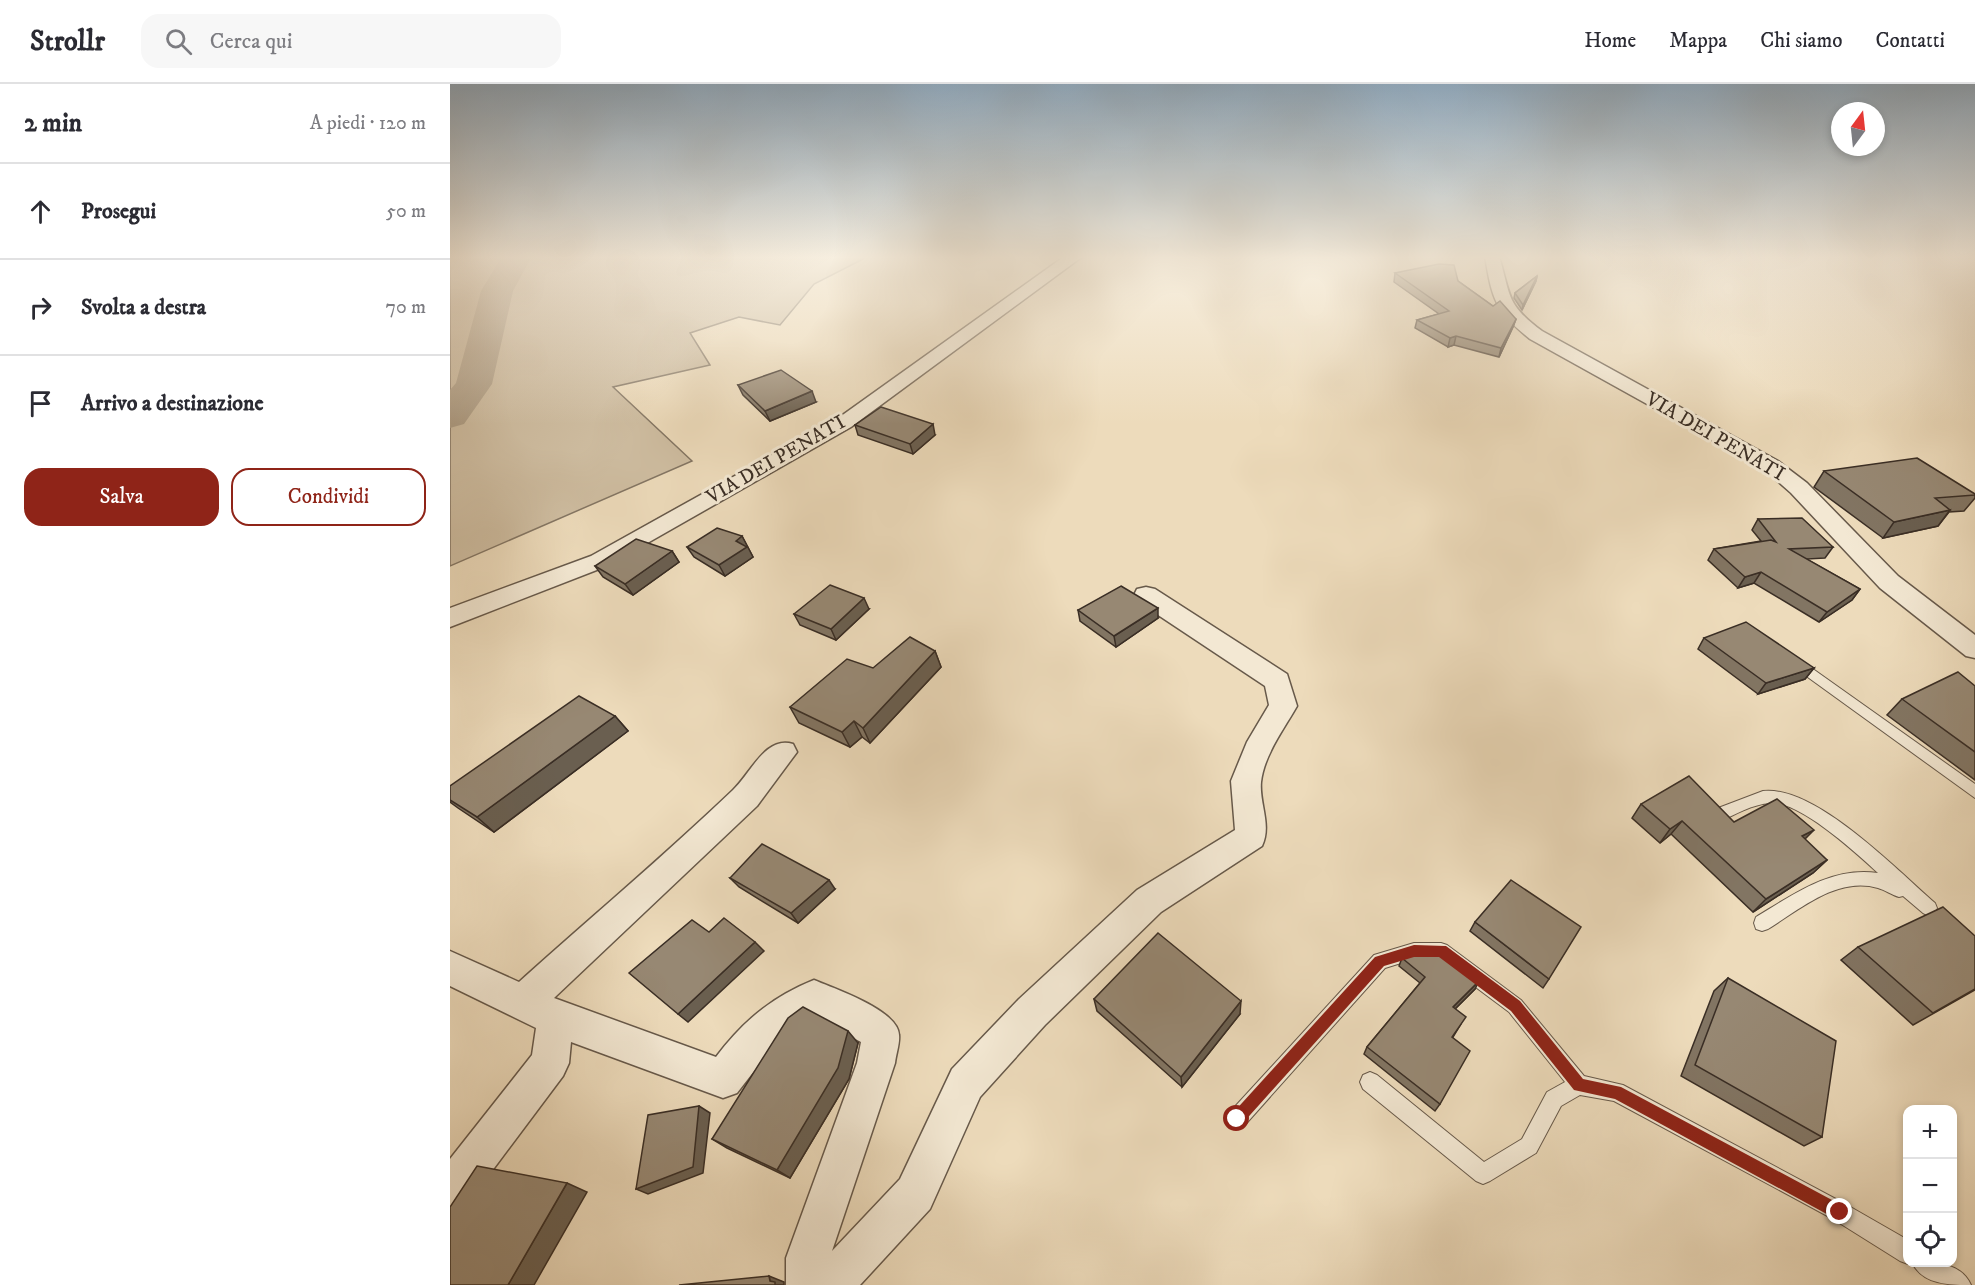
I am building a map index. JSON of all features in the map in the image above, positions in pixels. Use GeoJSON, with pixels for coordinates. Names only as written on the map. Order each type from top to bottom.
{"type":"FeatureCollection","features":[{"type":"Feature","properties":{"kind":"street","name":"VIA DEI PENATI"},"geometry":{"type":"LineString","coordinates":[[450,618],[510,592],[559,578],[599,561],[844,423],[995,312]]}},
{"type":"Feature","properties":{"kind":"street","name":"VIA DEI PENATI"},"geometry":{"type":"LineString","coordinates":[[1510,312],[1536,335],[1771,465],[1799,488],[1889,582],[1975,650]]}},
{"type":"Feature","properties":{"kind":"street"},"geometry":{"type":"LineString","coordinates":[[830,1285],[915,1194],[966,1083],[1032,1012],[1149,901],[1251,836],[1246,781],[1261,742],[1283,706],[1277,681],[1146,595]]}},
{"type":"Feature","properties":{"kind":"street"},"geometry":{"type":"LineString","coordinates":[[540,1010],[746,797],[783,752]]}},
{"type":"Feature","properties":{"kind":"street"},"geometry":{"type":"LineString","coordinates":[[450,968],[540,1010],[723,1079],[750,1041],[785,1011],[814,998],[859,1019],[881,1034],[876,1063],[808,1258],[808,1285]]}},
{"type":"Feature","properties":{"kind":"street"},"geometry":{"type":"LineString","coordinates":[[450,1192],[550,1063],[540,1010]]}},
{"type":"Feature","properties":{"kind":"lane"},"geometry":{"type":"LineString","coordinates":[[1786,655],[1975,792]]}},
{"type":"Feature","properties":{"kind":"lane"},"geometry":{"type":"LineString","coordinates":[[1718,815],[1754,800],[1779,797],[1809,808],[1944,923]]}},
{"type":"Feature","properties":{"kind":"lane"},"geometry":{"type":"LineString","coordinates":[[1762,923],[1836,880],[1861,877],[1892,885],[1929,908]]}},
{"type":"Feature","properties":{"kind":"lane"},"geometry":{"type":"LineString","coordinates":[[1237,1119],[1380,961],[1414,951],[1441,951],[1515,1006],[1579,1085]]}},
{"type":"Feature","properties":{"kind":"lane"},"geometry":{"type":"LineString","coordinates":[[1370,1082],[1483,1174],[1529,1146],[1554,1099],[1579,1085],[1616,1092],[1840,1212],[1903,1250]]}},
{"type":"Feature","properties":{"kind":"lane"},"geometry":{"type":"LineString","coordinates":[[1930,1267],[1960,1285]]}},
{"type":"Feature","properties":{"kind":"shaded area"},"geometry":{"type":"Polygon","coordinates":[[[450,312],[791,312],[780,325],[739,317],[690,333],[710,365],[613,387],[692,461],[450,566],[450,312]]]}},
{"type":"Feature","properties":{"kind":"building"},"geometry":{"type":"Polygon","coordinates":[[[1445,312],[1510,312],[1516,319],[1501,348],[1456,336],[1450,338],[1417,320],[1445,312]]]}},
{"type":"Feature","properties":{"kind":"building"},"geometry":{"type":"Polygon","coordinates":[[[781,370],[812,391],[765,411],[738,385],[781,370]]]}},
{"type":"Feature","properties":{"kind":"building"},"geometry":{"type":"Polygon","coordinates":[[[881,407],[933,424],[910,444],[855,425],[881,407]]]}},
{"type":"Feature","properties":{"kind":"building"},"geometry":{"type":"Polygon","coordinates":[[[1917,458],[1975,495],[1935,498],[1950,510],[1894,522],[1824,471],[1917,458]]]}},
{"type":"Feature","properties":{"kind":"building"},"geometry":{"type":"Polygon","coordinates":[[[1802,518],[1833,547],[1789,549],[1860,589],[1827,612],[1761,572],[1745,577],[1714,549],[1771,540],[1776,542],[1758,519],[1802,518]]]}},
{"type":"Feature","properties":{"kind":"building"},"geometry":{"type":"Polygon","coordinates":[[[717,528],[742,536],[736,541],[747,547],[719,565],[687,547],[717,528]]]}},
{"type":"Feature","properties":{"kind":"building"},"geometry":{"type":"Polygon","coordinates":[[[636,539],[672,551],[625,584],[595,566],[636,539]]]}},
{"type":"Feature","properties":{"kind":"building"},"geometry":{"type":"Polygon","coordinates":[[[830,585],[864,598],[831,629],[794,614],[830,585]]]}},
{"type":"Feature","properties":{"kind":"building"},"geometry":{"type":"Polygon","coordinates":[[[1121,586],[1158,608],[1114,636],[1078,610],[1121,586]]]}},
{"type":"Feature","properties":{"kind":"building"},"geometry":{"type":"Polygon","coordinates":[[[1746,622],[1814,668],[1766,683],[1704,638],[1746,622]]]}},
{"type":"Feature","properties":{"kind":"building"},"geometry":{"type":"Polygon","coordinates":[[[910,637],[935,651],[863,728],[854,721],[842,732],[790,707],[847,659],[873,668],[910,637]]]}},
{"type":"Feature","properties":{"kind":"building"},"geometry":{"type":"Polygon","coordinates":[[[1958,672],[1975,686],[1975,752],[1902,699],[1958,672]]]}},
{"type":"Feature","properties":{"kind":"building"},"geometry":{"type":"Polygon","coordinates":[[[579,696],[615,716],[477,817],[450,800],[450,786],[579,696]]]}},
{"type":"Feature","properties":{"kind":"building"},"geometry":{"type":"Polygon","coordinates":[[[1689,776],[1734,822],[1777,799],[1814,830],[1802,836],[1827,860],[1766,899],[1682,821],[1670,829],[1641,804],[1689,776]]]}},
{"type":"Feature","properties":{"kind":"building"},"geometry":{"type":"Polygon","coordinates":[[[762,844],[829,880],[791,913],[730,878],[762,844]]]}},
{"type":"Feature","properties":{"kind":"building"},"geometry":{"type":"Polygon","coordinates":[[[1511,880],[1581,927],[1549,979],[1475,922],[1511,880]]]}},
{"type":"Feature","properties":{"kind":"building"},"geometry":{"type":"Polygon","coordinates":[[[1943,907],[1975,936],[1975,989],[1933,1013],[1858,947],[1943,907]]]}},
{"type":"Feature","properties":{"kind":"building"},"geometry":{"type":"Polygon","coordinates":[[[724,918],[755,942],[678,1014],[629,973],[692,920],[709,932],[724,918]]]}},
{"type":"Feature","properties":{"kind":"building"},"geometry":{"type":"Polygon","coordinates":[[[1158,933],[1241,1001],[1181,1077],[1094,999],[1158,933]]]}},
{"type":"Feature","properties":{"kind":"building"},"geometry":{"type":"Polygon","coordinates":[[[1445,956],[1479,981],[1453,1007],[1466,1017],[1452,1037],[1470,1051],[1440,1104],[1367,1047],[1425,977],[1402,958],[1445,956]]]}},
{"type":"Feature","properties":{"kind":"building"},"geometry":{"type":"Polygon","coordinates":[[[1728,978],[1836,1041],[1822,1137],[1695,1065],[1728,978]]]}},
{"type":"Feature","properties":{"kind":"building"},"geometry":{"type":"Polygon","coordinates":[[[803,1007],[848,1031],[838,1068],[777,1170],[712,1139],[788,1018],[803,1007]]]}},
{"type":"Feature","properties":{"kind":"building"},"geometry":{"type":"Polygon","coordinates":[[[699,1106],[693,1167],[636,1189],[648,1115],[699,1106]]]}},
{"type":"Feature","properties":{"kind":"building"},"geometry":{"type":"Polygon","coordinates":[[[477,1166],[567,1183],[508,1285],[450,1285],[450,1207],[477,1166]]]}},
{"type":"Feature","properties":{"kind":"building"},"geometry":{"type":"Polygon","coordinates":[[[769,1276],[770,1281],[775,1282],[775,1285],[679,1285],[769,1276]]]}},
{"type":"Feature","properties":{"kind":"waterway"},"geometry":{"type":"LineString","coordinates":[[450,416],[474,384],[492,312]]}},
{"type":"Feature","properties":{"kind":"route"},"geometry":{"type":"LineString","coordinates":[[1237,1119],[1380,961],[1414,951],[1441,951],[1515,1006],[1579,1085],[1616,1092],[1840,1212]]}}]}
